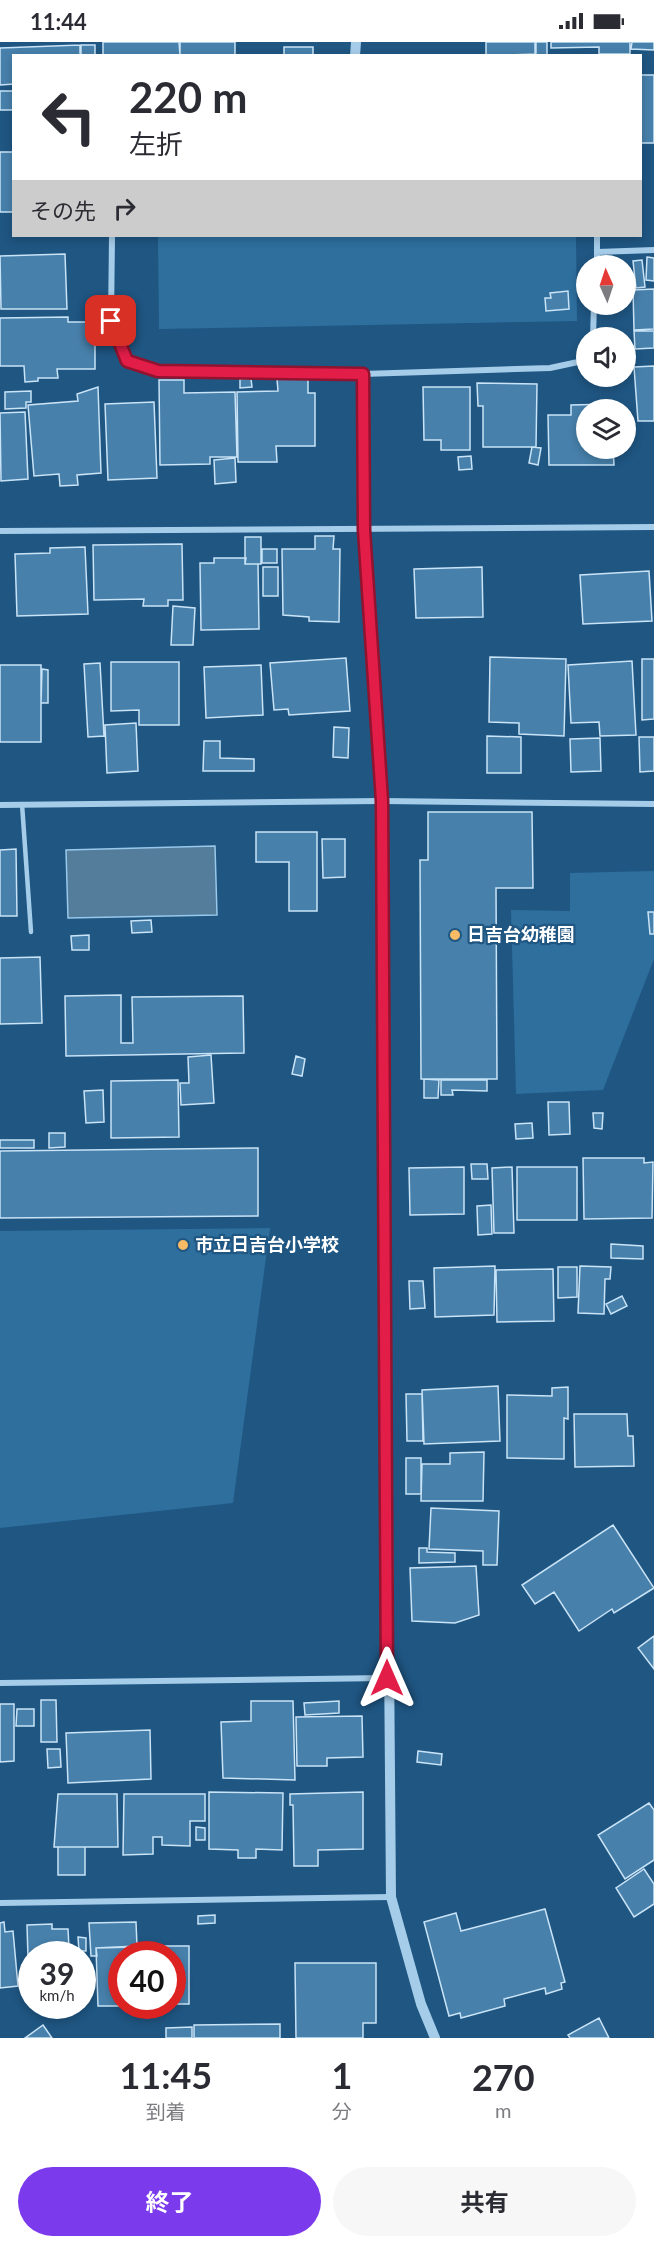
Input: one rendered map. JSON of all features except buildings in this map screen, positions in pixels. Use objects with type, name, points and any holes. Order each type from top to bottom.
[{"type":"street","points":[[112,237],[111,321],[127,361],[158,371],[363,374],[550,368],[576,362]]},
{"type":"street","points":[[597,237],[597,252],[654,250]]},
{"type":"street","points":[[363,374],[364,530],[382,801],[387,1678],[391,1898],[421,2004],[435,2038]]},
{"type":"street","points":[[0,531],[654,527]]},
{"type":"street","points":[[0,805],[382,801],[654,804]]},
{"type":"street","points":[[0,1683],[387,1678]]},
{"type":"street","points":[[0,1904],[391,1898]]},
{"type":"lane","points":[[22,804],[31,932]]},
{"type":"shaded area","points":[[158,237],[576,237],[577,321],[159,329]]},
{"type":"shaded area","points":[[215,846],[217,915],[68,918],[66,850]]},
{"type":"shaded area","points":[[654,871],[654,959],[603,1090],[516,1094],[511,910],[570,911],[570,873]]},
{"type":"shaded area","points":[[270,1228],[233,1503],[0,1528],[0,1231]]},
{"type":"place","name":"日吉台幼稚園","points":[[455,935]]},
{"type":"place","name":"市立日吉台小学校","points":[[183,1245]]},
{"type":"route","points":[[111,321],[127,361],[158,371],[363,374],[364,530],[382,801],[387,1678]]}]
